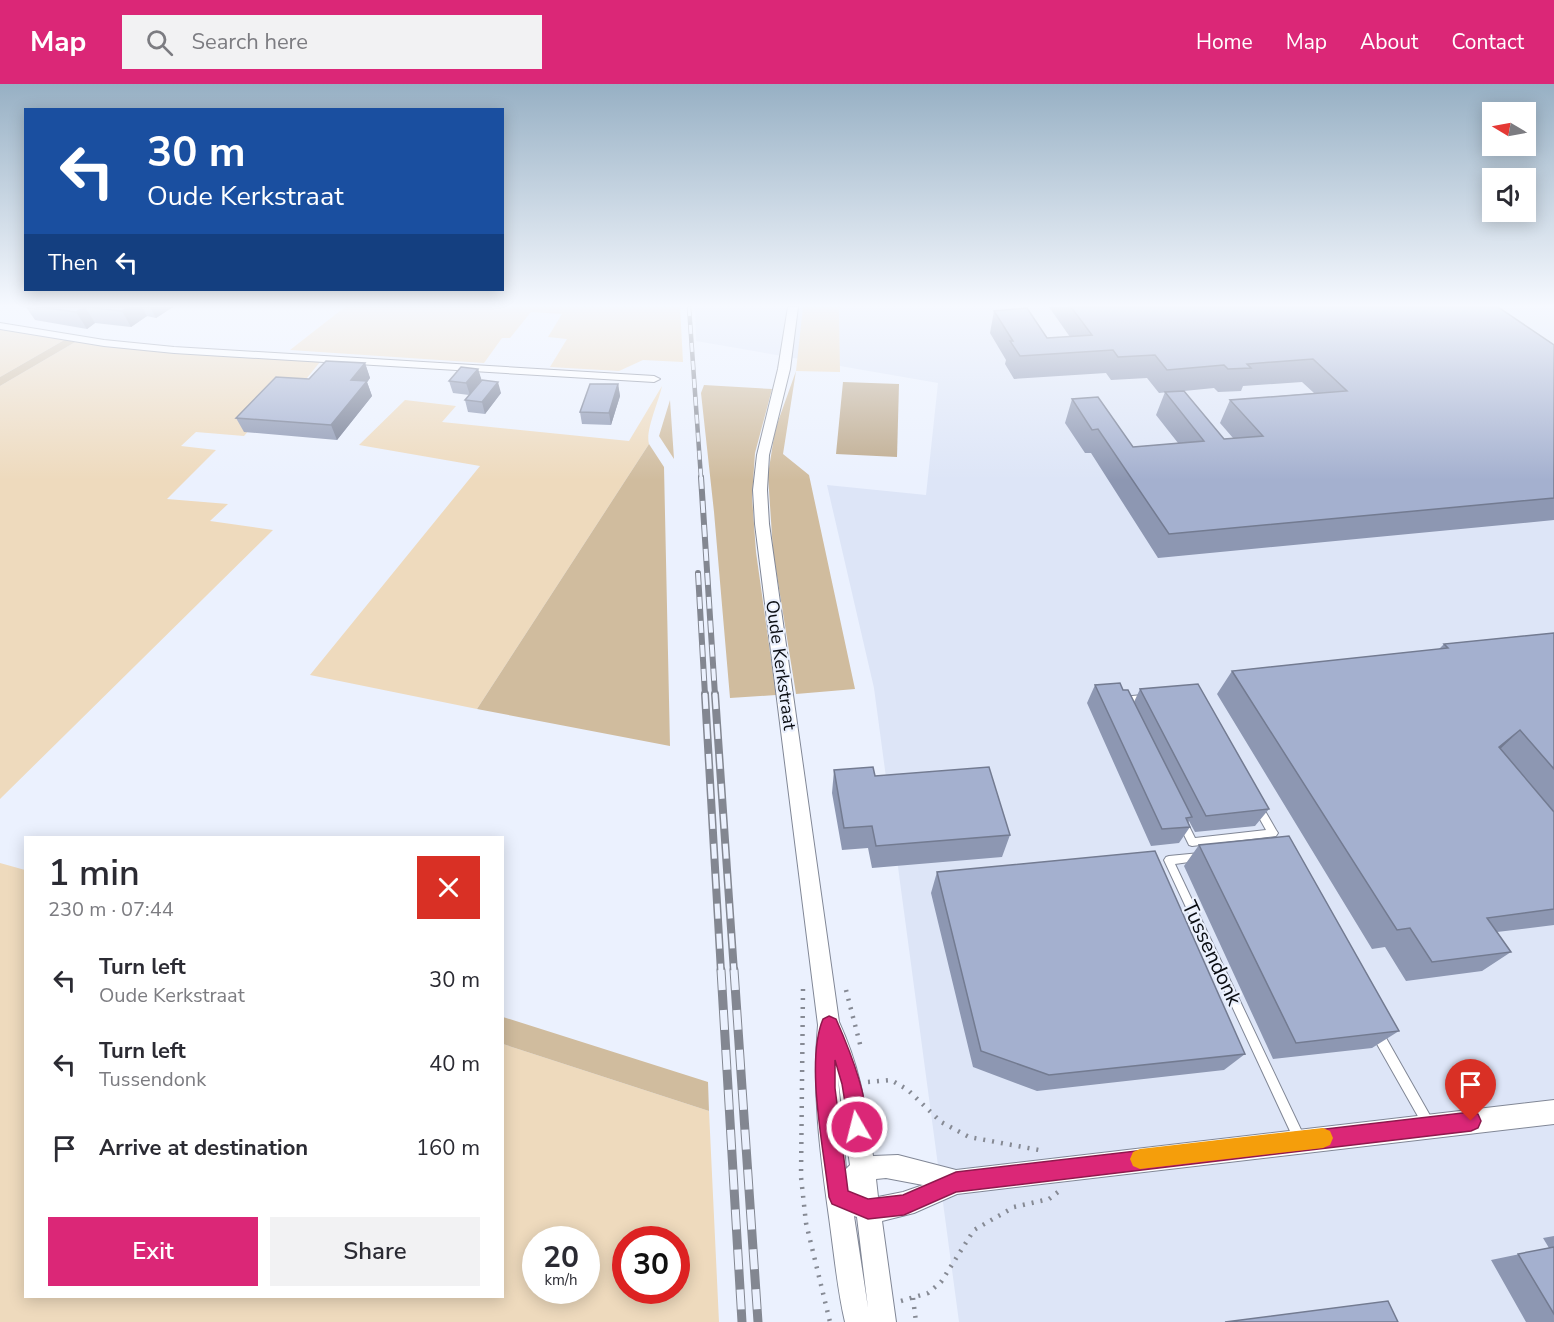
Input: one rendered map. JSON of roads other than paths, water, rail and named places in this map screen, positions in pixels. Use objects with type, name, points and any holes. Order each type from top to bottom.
[{"type":"street","points":[[419,365],[654,379]]},
{"type":"street","name":"Oude Kerkstraat","points":[[785,365],[763,455],[760,502],[829,1025],[825,1055],[826,1088],[839,1197],[857,1316]]},
{"type":"street","name":"Oude Kerkstraat","points":[[829,1025],[841,1051],[851,1084],[883,1313]]},
{"type":"street","points":[[956,1182],[884,1166],[863,1170],[839,1197],[868,1209],[904,1205],[956,1182],[1554,1112]]},
{"type":"lane","points":[[1193,693],[1273,833],[1268,838],[1192,842],[1122,700],[1193,693]]},
{"type":"lane","name":"Tussendonk","points":[[1215,855],[1169,860],[1300,1141]]},
{"type":"lane","points":[[1372,1023],[1429,1126]]},
{"type":"railway","points":[[693,365],[701,478]]},
{"type":"railway","points":[[701,477],[715,695]]},
{"type":"railway","points":[[698,573],[705,695]]},
{"type":"railway","points":[[705,694],[721,972]]},
{"type":"railway","points":[[715,694],[734,972]]},
{"type":"railway","points":[[721,970],[742,1322]]},
{"type":"railway","points":[[734,970],[758,1322]]}]
